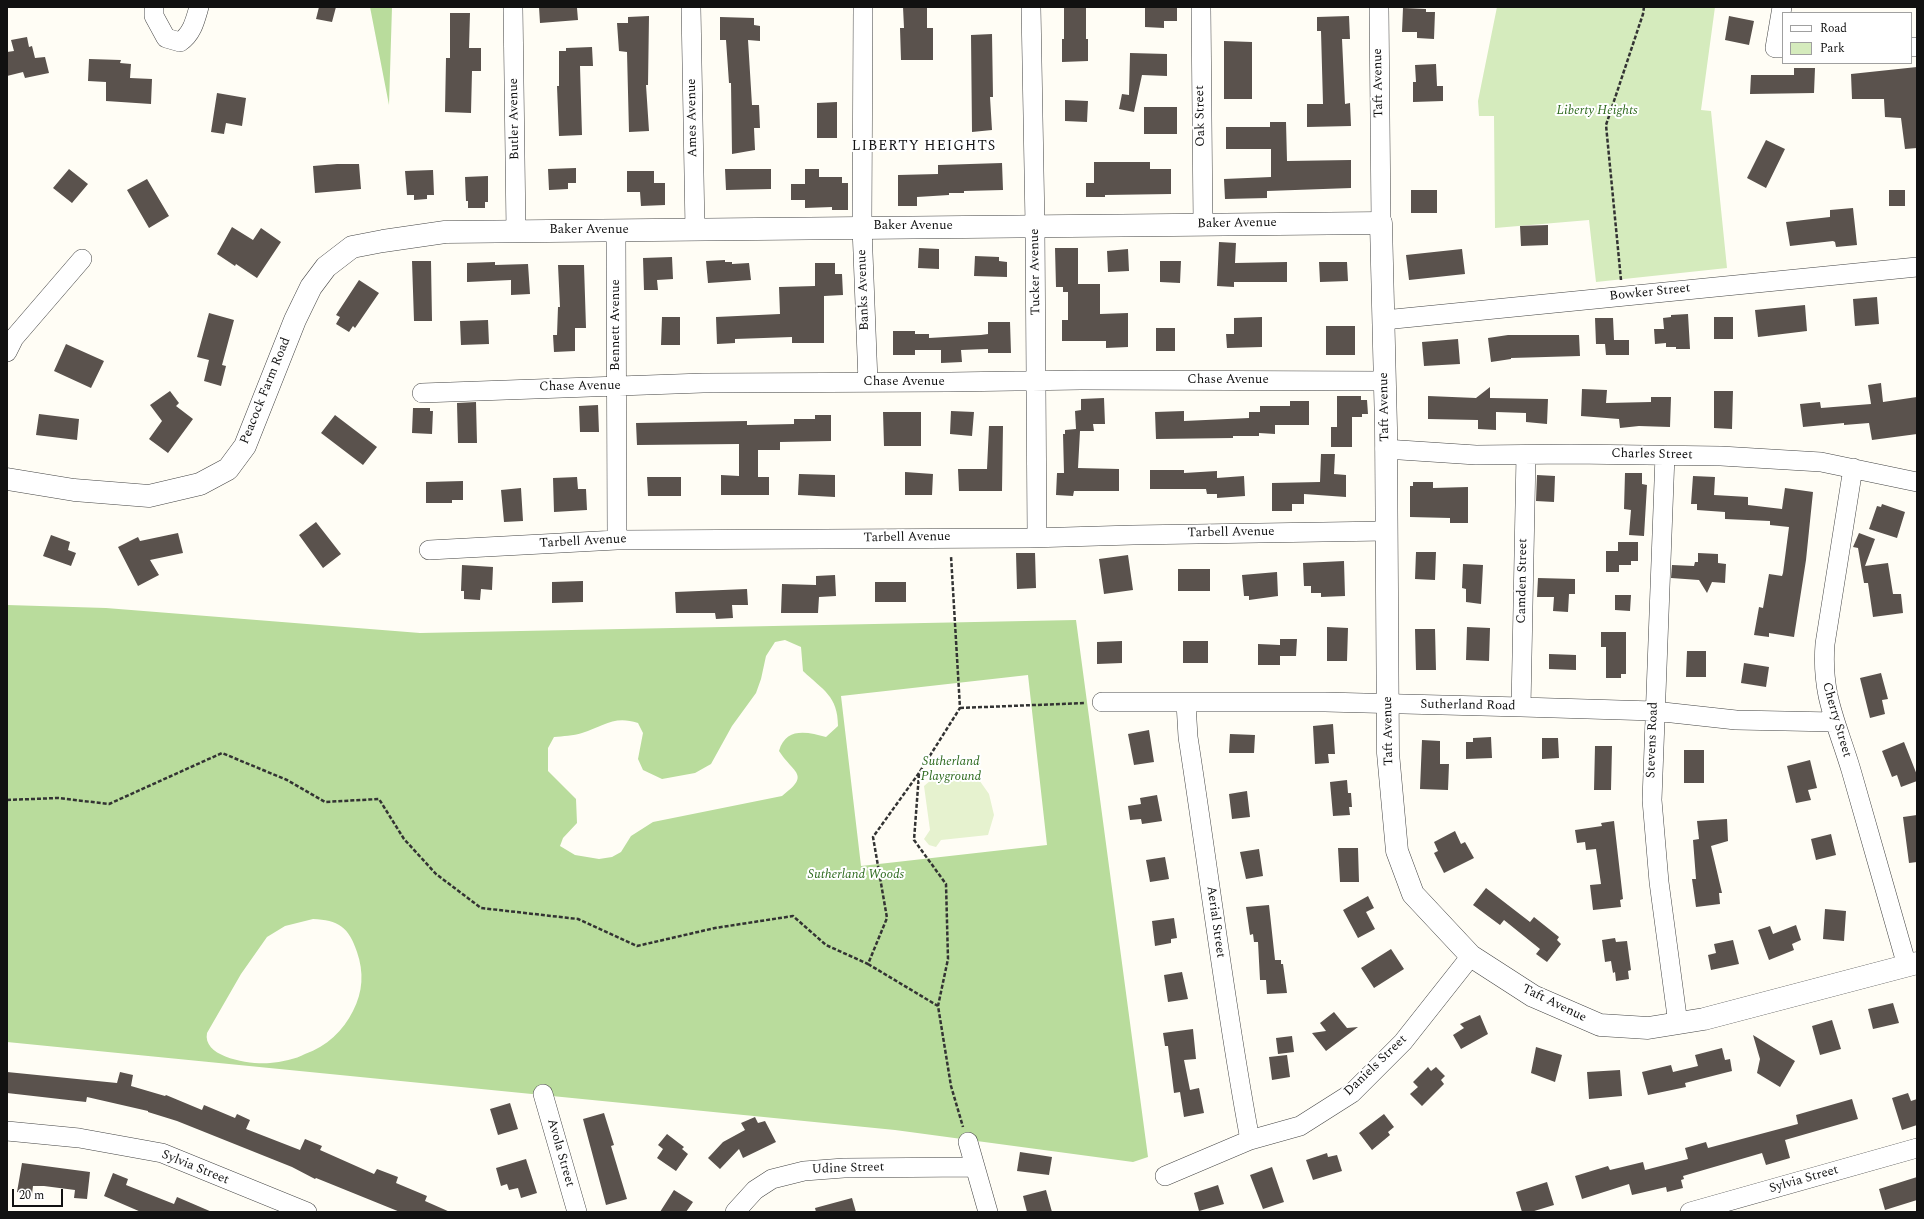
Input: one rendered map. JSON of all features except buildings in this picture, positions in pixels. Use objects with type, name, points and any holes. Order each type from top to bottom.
[{"type":"street","points":[[154,7],[154,16],[166,38],[180,42],[187,38],[194,24],[198,7]]},
{"type":"street","name":"Butler Avenue","points":[[513,7],[516,231]]},
{"type":"street","name":"Ames Avenue","points":[[691,7],[695,230]]},
{"type":"street","name":"Banks Avenue","points":[[862,7],[862,227],[868,382]]},
{"type":"street","name":"Tucker Avenue","points":[[1031,7],[1037,380],[1037,538]]},
{"type":"street","name":"Oak Street","points":[[1201,7],[1203,224]]},
{"type":"street","name":"Taft Avenue","points":[[1379,7],[1389,761],[1396,851],[1413,894],[1471,956],[1533,996],[1600,1025],[1648,1028],[1678,1024],[1711,1017],[1912,964]]},
{"type":"street","points":[[1782,7],[1775,48],[1782,48]]},
{"type":"street","name":"Baker Avenue","points":[[446,232],[1035,225],[1381,223]]},
{"type":"street","name":"Bennett Avenue","points":[[616,230],[617,540]]},
{"type":"street","name":"Peacock Farm Road","points":[[7,479],[74,490],[149,496],[200,484],[228,469],[245,446],[295,320],[312,287],[326,267],[352,247],[382,240],[446,232]]},
{"type":"street","points":[[7,352],[14,338],[82,259]]},
{"type":"street","name":"Bowker Street","points":[[1384,320],[1917,267]]},
{"type":"street","name":"Chase Avenue","points":[[422,393],[703,383],[1037,380],[1385,381]]},
{"type":"street","name":"Charles Street","points":[[1385,449],[1476,455],[1721,456],[1821,462],[1917,482]]},
{"type":"street","name":"Camden Street","points":[[1521,707],[1526,455]]},
{"type":"street","name":"Stevens Road","points":[[1665,455],[1654,711],[1652,800],[1659,882],[1678,1024]]},
{"type":"street","name":"Cherry Street","points":[[1853,468],[1824,651],[1824,682],[1834,722],[1851,769],[1912,964]]},
{"type":"street","name":"Tarbell Avenue","points":[[429,550],[617,540],[1037,538],[1386,531]]},
{"type":"street","name":"Sutherland Road","points":[[1102,702],[1247,702],[1521,707],[1654,711],[1736,720],[1834,722]]},
{"type":"street","name":"Aerial Street","points":[[1186,703],[1188,737],[1218,952],[1250,1140]]},
{"type":"street","name":"Daniels Street","points":[[1165,1176],[1250,1140],[1300,1126],[1352,1093],[1403,1042],[1471,956]]},
{"type":"street","name":"Avola Street","points":[[543,1094],[577,1212]]},
{"type":"street","name":"Sylvia Street","points":[[7,1132],[79,1138],[162,1153],[307,1212]]},
{"type":"street","points":[[968,1142],[988,1212]]},
{"type":"street","name":"Sylvia Street","points":[[1690,1212],[1917,1148]]},
{"type":"street","name":"Udine Street","points":[[735,1212],[755,1190],[772,1179],[804,1171],[844,1168],[975,1167]]},
{"type":"path","points":[[1622,296],[1606,125],[1644,7]]},
{"type":"path","points":[[868,964],[887,918],[873,837],[919,773],[960,708],[951,538]]},
{"type":"path","points":[[960,708],[1102,702]]},
{"type":"path","points":[[7,800],[58,798],[109,804],[222,753],[287,780],[324,802],[379,799],[404,839],[436,874],[481,908],[578,918],[637,946],[715,928],[793,916],[826,945],[868,964],[938,1006]]},
{"type":"path","points":[[919,773],[914,840],[946,884],[948,959],[938,1006],[951,1086],[968,1142]]},
{"type":"green space","points":[[370,7],[392,7],[389,105]]},
{"type":"green space","name":"Liberty Heights","points":[[1497,7],[1715,7],[1701,110],[1711,111],[1727,268],[1596,282],[1589,220],[1495,228],[1494,116],[1479,116],[1478,101]]},
{"type":"green space","name":"Sutherland Woods","points":[[7,605],[106,608],[420,633],[1076,620],[1148,1157],[1133,1162],[895,1130],[7,1042]],"holes":[[[785,640],[801,647],[803,671],[823,689],[832,700],[835,707],[838,726],[826,737],[798,733],[787,738],[782,743],[779,751],[797,774],[798,778],[791,789],[782,796],[653,822],[631,836],[621,852],[612,857],[599,859],[575,855],[560,846],[563,838],[577,823],[576,799],[548,771],[548,748],[554,737],[579,734],[609,722],[622,720],[638,723],[643,733],[638,759],[643,770],[662,779],[695,773],[711,764],[732,726],[756,693],[766,656],[775,642]],[[1028,675],[1047,845],[861,866],[841,696]],[[313,919],[336,923],[346,931],[354,943],[361,967],[361,989],[353,1011],[334,1037],[313,1051],[288,1060],[270,1063],[252,1063],[220,1054],[212,1049],[208,1042],[207,1033],[241,974],[267,937],[285,926]]]},
{"type":"green space","points":[[955,771],[977,777],[989,794],[994,815],[988,835],[941,840],[936,847],[929,845],[924,839],[930,830],[924,786],[937,775]]},
{"type":"district","name":"LIBERTY HEIGHTS","points":[[924,147]]},
{"type":"park label","name":"Sutherland Playground","points":[[951,770]]}]
